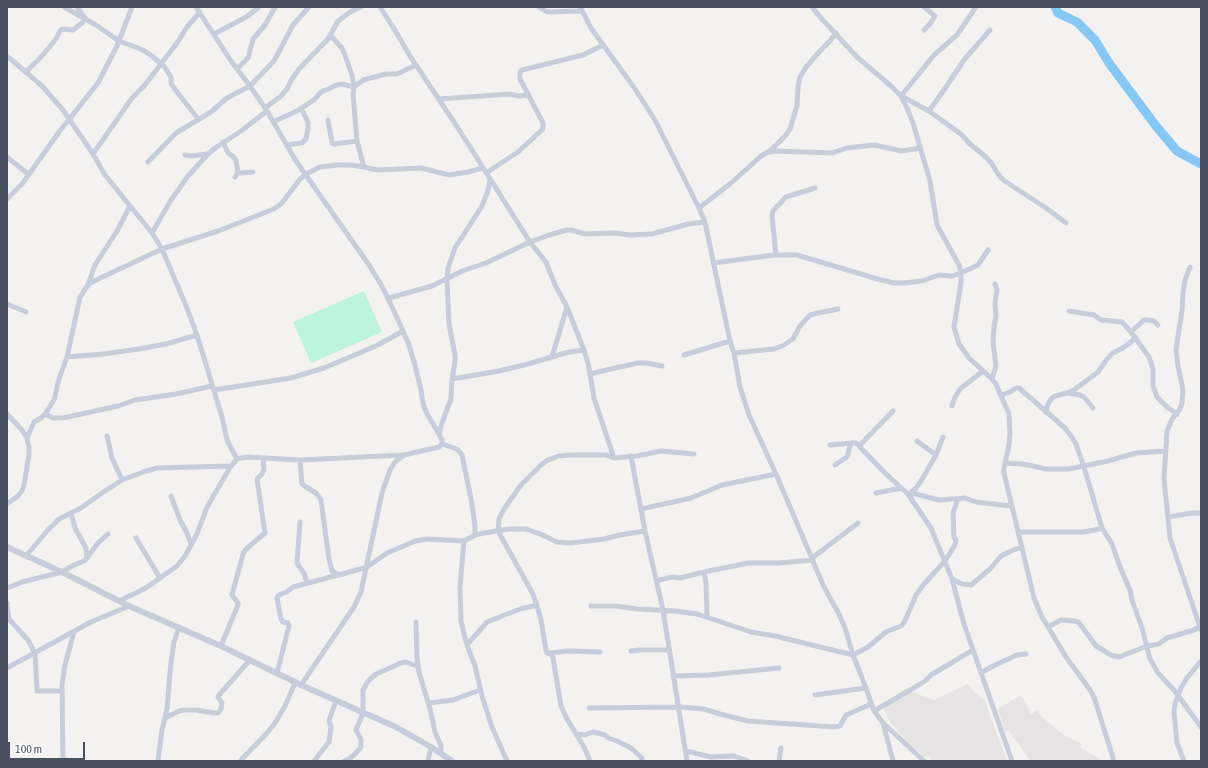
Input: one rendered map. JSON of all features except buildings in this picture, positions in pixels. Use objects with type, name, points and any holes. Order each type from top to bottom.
[{"type":"street","points":[[64,7],[85,18],[119,41],[148,53],[161,63],[170,77],[171,84],[198,119]]},
{"type":"street","points":[[77,7],[85,18]]},
{"type":"street","points":[[7,200],[22,184],[59,132],[98,83],[106,70],[109,60],[119,41],[132,7]]},
{"type":"street","points":[[214,34],[248,16],[259,7]]},
{"type":"street","points":[[236,69],[248,58],[253,39],[265,25],[275,7]]},
{"type":"street","points":[[152,233],[170,200],[188,176],[208,154],[223,142],[241,131],[281,96],[299,69],[330,35],[334,25],[342,17],[361,7]]},
{"type":"street","points":[[380,7],[530,242],[546,262],[567,307],[584,350],[594,398],[614,458]]},
{"type":"street","points":[[539,7],[547,12],[581,9],[591,28],[635,89],[655,120],[705,222],[744,401],[824,586],[845,628],[853,655],[874,710],[883,723],[924,761]]},
{"type":"street","points":[[812,7],[857,57],[901,96],[929,111],[962,135],[992,164],[1004,180],[1066,223]]},
{"type":"street","points":[[924,7],[935,16],[924,30]]},
{"type":"street","points":[[901,96],[934,55],[957,35],[976,7]]},
{"type":"street","points":[[148,162],[176,133],[211,112],[227,98],[250,86],[274,61],[293,26],[306,8]]},
{"type":"street","points":[[93,154],[132,98],[144,86],[177,43],[198,9],[236,69],[266,109],[286,145],[369,265],[389,298],[415,365],[423,404],[430,421],[442,440],[442,444]]},
{"type":"street","points":[[26,72],[56,39],[60,31],[73,30],[79,26],[85,18]]},
{"type":"street","points":[[929,111],[964,60],[990,30]]},
{"type":"street","points":[[699,208],[730,184],[785,136],[790,129],[797,106],[800,77],[806,67],[836,33]]},
{"type":"street","points":[[330,35],[342,48],[352,75],[357,141],[364,167]]},
{"type":"street","points":[[486,173],[518,152],[543,128],[543,123],[520,79],[520,72],[522,70],[583,55],[603,45]]},
{"type":"street","points":[[7,56],[42,86],[70,119],[105,175],[152,233],[162,249],[197,335],[222,417],[227,440],[237,459]]},
{"type":"street","points":[[273,122],[314,100],[321,92],[337,85],[354,86],[363,80],[386,74],[397,74],[416,65]]},
{"type":"street","points":[[439,99],[504,94],[529,96]]},
{"type":"street","points":[[901,96],[913,123],[930,181],[937,225],[961,273],[961,282],[955,317],[955,332],[958,344],[975,364],[996,384],[1007,408],[1010,424],[1009,445],[1004,473],[1034,598],[1040,613],[1066,657],[1094,697],[1114,761]]},
{"type":"street","points":[[286,145],[302,143],[307,136],[308,122],[301,108]]},
{"type":"street","points":[[328,120],[332,143],[357,141]]},
{"type":"street","points":[[223,142],[228,153],[236,160],[238,172],[235,177]]},
{"type":"street","points":[[768,152],[832,153],[848,148],[874,145],[902,151],[920,148]]},
{"type":"street","points":[[185,155],[190,156],[208,154]]},
{"type":"street","points":[[7,157],[28,174]]},
{"type":"street","points":[[88,285],[162,249],[218,231],[274,208],[282,203],[300,179],[306,174],[320,167],[351,165],[377,170],[421,168],[449,175],[483,168]]},
{"type":"street","points":[[238,172],[253,172]]},
{"type":"street","points":[[439,434],[450,403],[455,355],[450,331],[447,280],[448,268],[455,248],[482,206],[488,191],[490,180]]},
{"type":"street","points":[[776,255],[772,216],[773,211],[786,196],[815,188]]},
{"type":"street","points":[[27,438],[34,422],[45,414],[54,400],[59,379],[67,357],[80,297],[88,285],[95,265],[117,231],[130,206]]},
{"type":"street","points":[[389,298],[432,286],[447,280],[462,271],[486,263],[530,242],[567,230],[585,234],[652,234],[688,224],[705,222]]},
{"type":"street","points":[[713,262],[787,254],[803,256],[894,283],[922,281],[938,275],[952,276],[961,273],[978,265],[988,250]]},
{"type":"street","points":[[1048,627],[1061,620],[1078,622],[1096,646],[1115,657],[1119,657],[1147,646],[1159,644],[1167,638],[1200,628],[1170,538],[1164,479],[1166,437],[1172,419],[1177,414],[1182,403],[1183,395],[1176,349],[1185,280],[1190,267]]},
{"type":"street","points":[[992,379],[996,366],[993,342],[997,290],[995,284]]},
{"type":"street","points":[[7,304],[26,312]]},
{"type":"street","points":[[552,357],[567,307]]},
{"type":"street","points":[[734,353],[774,349],[782,346],[793,339],[800,326],[810,315],[838,309]]},
{"type":"street","points":[[1069,311],[1094,315],[1101,320],[1122,322],[1136,338],[1152,363],[1154,386],[1157,397],[1168,408],[1177,414]]},
{"type":"street","points":[[1131,332],[1144,320],[1154,321],[1158,325]]},
{"type":"street","points":[[45,414],[53,418],[63,418],[118,406],[135,400],[291,378],[324,368],[378,345],[403,331]]},
{"type":"street","points":[[67,357],[103,354],[166,344],[197,335]]},
{"type":"street","points":[[1046,412],[1048,404],[1055,396],[1074,390],[1098,372],[1113,353],[1123,348],[1136,338]]},
{"type":"street","points":[[684,355],[730,341]]},
{"type":"street","points":[[452,379],[499,371],[569,352],[584,350]]},
{"type":"street","points":[[590,374],[638,363],[662,366]]},
{"type":"street","points":[[952,406],[960,389],[983,371]]},
{"type":"street","points":[[1001,395],[1019,388],[1068,432],[1076,444],[1102,528],[1112,544],[1130,590],[1150,659],[1158,673],[1168,682],[1201,727]]},
{"type":"street","points":[[1067,393],[1084,397],[1093,408]]},
{"type":"street","points":[[860,446],[892,411]]},
{"type":"street","points":[[7,414],[22,430],[27,438],[30,456],[24,485],[18,496],[7,504]]},
{"type":"street","points":[[107,436],[112,458],[122,480]]},
{"type":"street","points":[[908,494],[916,488],[921,481],[936,455],[944,437]]},
{"type":"street","points":[[917,441],[936,455]]},
{"type":"street","points":[[835,465],[847,457],[851,443]]},
{"type":"street","points":[[830,445],[856,443],[860,446],[886,474],[908,494],[931,528],[952,579],[964,624],[980,673],[1012,761]]},
{"type":"street","points":[[119,601],[146,588],[177,566],[197,534],[207,507],[231,466],[237,459],[247,457],[300,460],[404,455],[439,447],[442,444]]},
{"type":"street","points":[[442,444],[457,449],[462,456],[472,504],[475,535]]},
{"type":"street","points":[[590,761],[562,706],[553,658],[544,646],[541,620],[536,605],[526,582],[498,531],[498,524],[504,509],[521,485],[541,465],[548,460],[559,456],[606,454],[614,458],[637,456],[661,451],[694,454]]},
{"type":"street","points":[[1005,463],[1023,464],[1055,470],[1069,469],[1084,467],[1136,453],[1165,451]]},
{"type":"street","points":[[240,761],[275,723],[298,684],[358,599],[367,567],[382,493],[390,470],[395,462],[404,455]]},
{"type":"street","points":[[631,456],[645,531],[663,610],[687,761]]},
{"type":"street","points":[[221,646],[238,605],[232,594],[243,554],[245,550],[265,533],[257,479],[264,470],[263,458]]},
{"type":"street","points":[[300,460],[302,484],[306,488],[316,493],[321,500],[329,559],[332,571],[339,575]]},
{"type":"street","points":[[26,556],[59,519],[71,513],[122,480],[157,468],[231,466]]},
{"type":"street","points":[[641,509],[691,498],[722,485],[776,474]]},
{"type":"street","points":[[876,494],[902,488]]},
{"type":"street","points":[[908,494],[916,494],[939,500],[964,498],[976,502],[1011,506]]},
{"type":"street","points":[[172,496],[180,520],[191,544]]},
{"type":"street","points":[[590,606],[615,606],[675,611],[707,617],[751,632],[853,655],[868,647],[886,632],[902,625],[908,616],[916,595],[945,561],[956,542],[954,537],[952,513],[958,499]]},
{"type":"street","points":[[71,513],[75,528],[86,548],[87,558]]},
{"type":"street","points":[[1168,517],[1201,513]]},
{"type":"street","points":[[300,522],[297,562],[304,573],[306,583]]},
{"type":"street","points":[[656,581],[672,577],[680,578],[748,563],[779,563],[812,559],[858,523]]},
{"type":"street","points":[[1018,532],[1086,532],[1102,528]]},
{"type":"street","points":[[276,673],[289,626],[281,619],[277,598],[279,594],[287,592],[293,586],[367,567],[388,554],[421,539],[464,541],[475,535],[498,531],[526,529],[557,542],[571,543],[604,539],[645,531]]},
{"type":"street","points":[[7,588],[22,582],[62,572],[84,561],[98,543],[108,534]]},
{"type":"street","points":[[136,538],[160,578]]},
{"type":"street","points":[[464,541],[460,587],[461,621],[492,727],[507,761]]},
{"type":"street","points":[[7,547],[62,572],[129,606],[221,646],[298,684],[396,727],[452,761]]},
{"type":"street","points":[[952,579],[967,585],[971,585],[990,569],[1001,556],[1022,547]]},
{"type":"street","points":[[704,572],[706,583],[707,617]]},
{"type":"street","points":[[7,603],[9,619],[28,640],[35,653],[36,689],[38,691],[62,691]]},
{"type":"street","points":[[467,645],[487,622],[520,609],[536,605]]},
{"type":"street","points":[[7,668],[91,622],[129,606]]},
{"type":"street","points":[[416,622],[418,666],[435,732],[441,746],[441,753]]},
{"type":"street","points":[[158,761],[161,734],[168,699],[174,642],[179,628]]},
{"type":"street","points":[[63,761],[62,691],[65,665],[74,632]]},
{"type":"street","points":[[631,651],[669,650]]},
{"type":"street","points":[[874,710],[917,686],[931,675],[973,650]]},
{"type":"street","points":[[548,653],[569,651],[600,652]]},
{"type":"street","points":[[980,673],[1017,655],[1026,654]]},
{"type":"street","points":[[165,718],[184,710],[218,713],[221,709],[222,703],[218,697],[219,694],[250,660]]},
{"type":"street","points":[[1184,761],[1177,743],[1174,712],[1178,696],[1187,678],[1201,661]]},
{"type":"street","points":[[344,761],[349,759],[361,747],[361,739],[356,730],[364,713],[363,690],[368,681],[402,662],[418,666]]},
{"type":"street","points":[[673,676],[779,668]]},
{"type":"street","points":[[815,695],[866,688]]},
{"type":"street","points":[[428,703],[453,700],[480,690]]},
{"type":"street","points":[[314,761],[329,742],[331,727],[329,720],[336,701]]},
{"type":"street","points":[[589,708],[679,707],[704,709],[748,721],[834,727],[840,726],[846,715],[871,703]]},
{"type":"street","points":[[883,723],[893,761]]},
{"type":"street","points":[[577,734],[585,735],[593,732],[604,735],[631,748],[642,758],[642,761]]},
{"type":"street","points":[[428,761],[431,747]]},
{"type":"street","points":[[778,761],[781,748]]},
{"type":"street","points":[[686,751],[711,757],[734,756],[748,761]]},
{"type":"shaded area","points":[[968,684],[973,691],[984,699],[1007,761],[931,761],[931,758],[928,756],[925,757],[907,742],[890,722],[883,707],[912,692],[934,700]]},
{"type":"shaded area","points":[[1021,695],[1031,714],[1038,710],[1040,715],[1062,734],[1082,744],[1080,747],[1103,761],[1031,761],[1008,730],[1005,732],[998,709]]},
{"type":"green space","points":[[364,291],[382,332],[311,363],[293,322]]},
{"type":"waterway","points":[[1055,7],[1058,13],[1077,22],[1095,40],[1109,63],[1156,126],[1177,151],[1201,164]]}]
